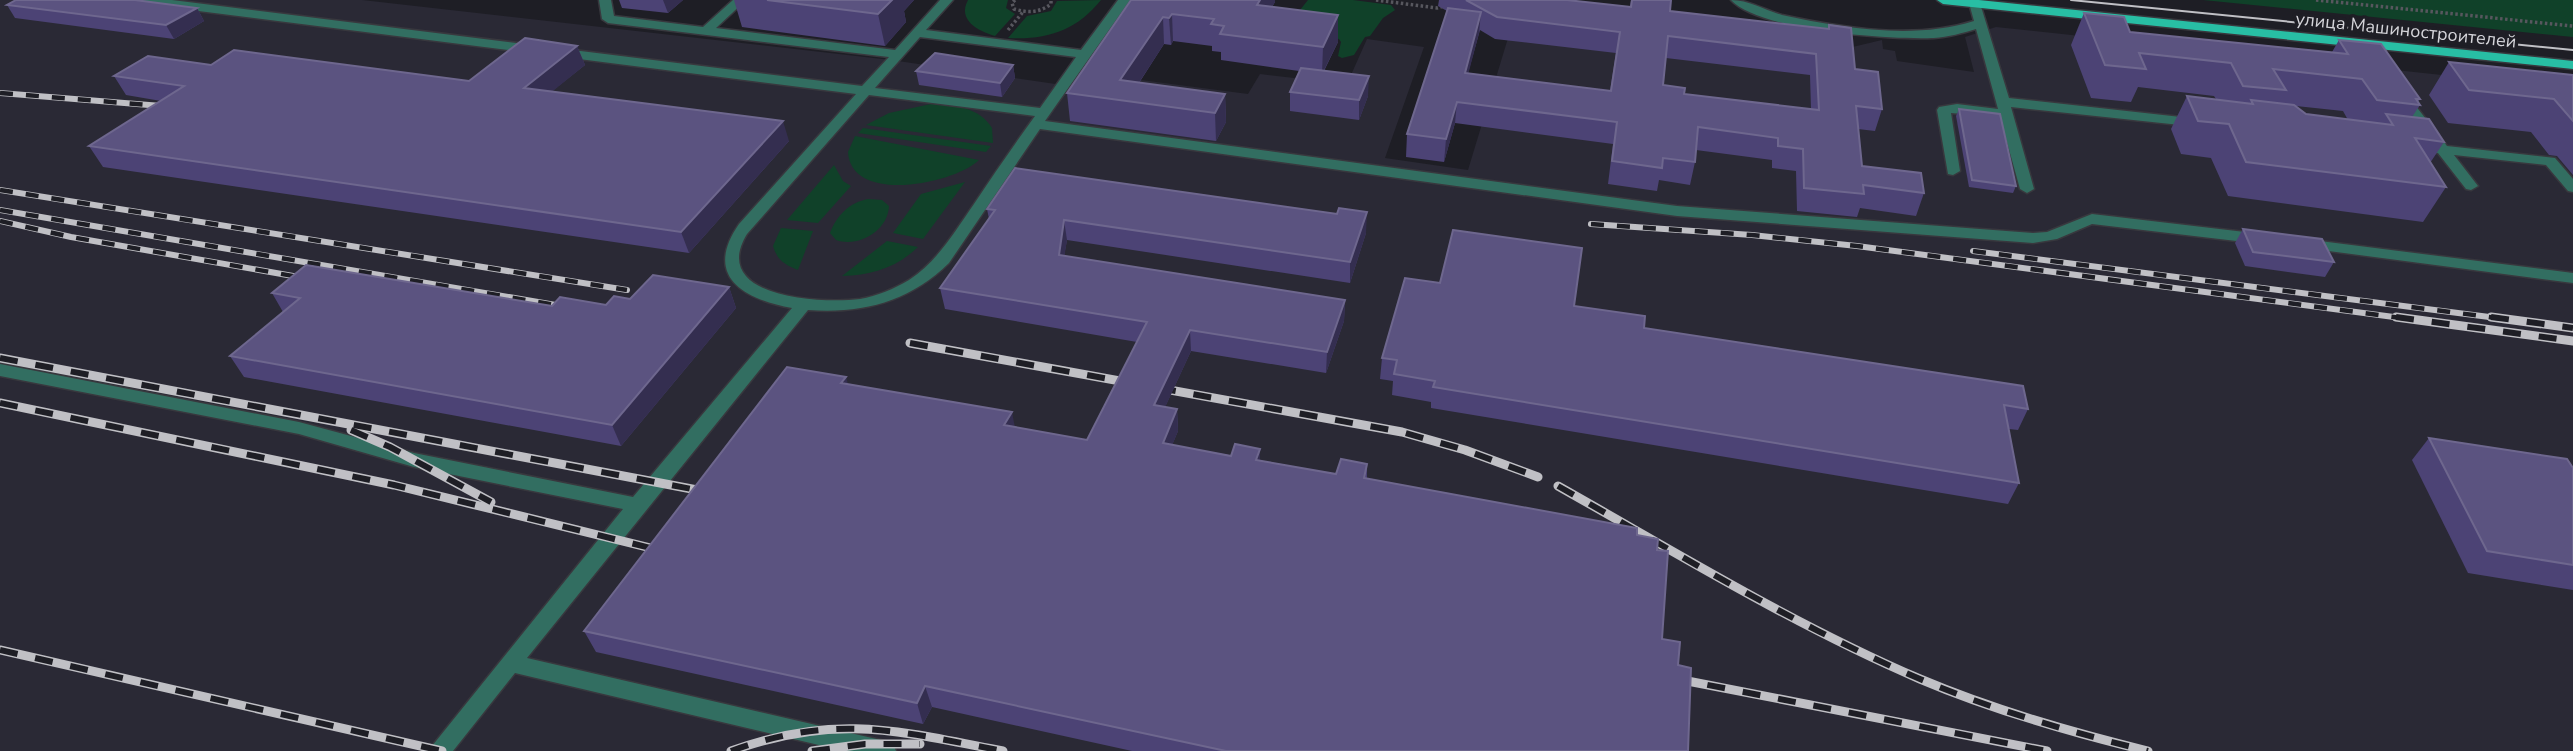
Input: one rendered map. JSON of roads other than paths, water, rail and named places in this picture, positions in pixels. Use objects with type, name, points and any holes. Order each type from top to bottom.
[{"type":"main road","name":"улица Машиностроителей","points":[[1943,0],[2573,65]]},
{"type":"street","points":[[143,0],[866,89],[1040,118],[1616,204],[1739,218],[2033,238],[2062,233],[2077,222],[2092,219],[2113,220],[2573,278]]},
{"type":"street","points":[[605,0],[608,19],[897,54]]},
{"type":"street","points":[[706,31],[740,0]]},
{"type":"street","points":[[947,0],[744,227],[734,244],[731,256],[734,270],[744,283],[758,292],[804,304],[860,304],[892,295],[919,282],[943,260],[1124,0]]},
{"type":"street","points":[[1737,0],[1748,9],[1771,17],[1888,32],[1937,34],[1981,23]]},
{"type":"street","points":[[1976,3],[2027,189]]},
{"type":"street","points":[[917,33],[1084,54]]},
{"type":"street","points":[[2364,43],[2379,64]]},
{"type":"street","points":[[2410,107],[2471,186]]},
{"type":"street","points":[[1953,171],[1944,110],[2006,108],[2212,124]]},
{"type":"street","points":[[2402,145],[2550,161],[2573,188]]},
{"type":"street","points":[[439,751],[637,505],[804,304]]},
{"type":"street","points":[[0,370],[299,428],[414,460],[637,505]]},
{"type":"street","points":[[510,663],[885,751]]},
{"type":"tram line","points":[[2071,0],[2573,50]]},
{"type":"railway","points":[[0,93],[174,107]]},
{"type":"railway","points":[[0,190],[627,290]]},
{"type":"railway","points":[[0,210],[573,308]]},
{"type":"railway","points":[[0,221],[71,237],[310,279]]},
{"type":"railway","points":[[1591,224],[1752,235],[1857,246],[2409,319]]},
{"type":"railway","points":[[1973,251],[2505,319]]},
{"type":"railway","points":[[2396,317],[2573,341]]},
{"type":"railway","points":[[2491,317],[2573,328]]},
{"type":"railway","points":[[910,343],[1402,432],[1465,450],[1538,477]]},
{"type":"railway","points":[[0,358],[713,493]]},
{"type":"railway","points":[[0,403],[394,485],[667,552]]},
{"type":"railway","points":[[351,430],[390,447],[491,502]]},
{"type":"railway","points":[[1558,486],[1781,612],[1873,658],[1975,701],[2032,720],[2148,751]]},
{"type":"railway","points":[[0,650],[442,751]]},
{"type":"railway","points":[[1672,678],[2047,751]]},
{"type":"railway","points":[[731,751],[769,739],[836,729],[898,732],[1003,751]]},
{"type":"railway","points":[[812,751],[865,744],[920,744]]}]
